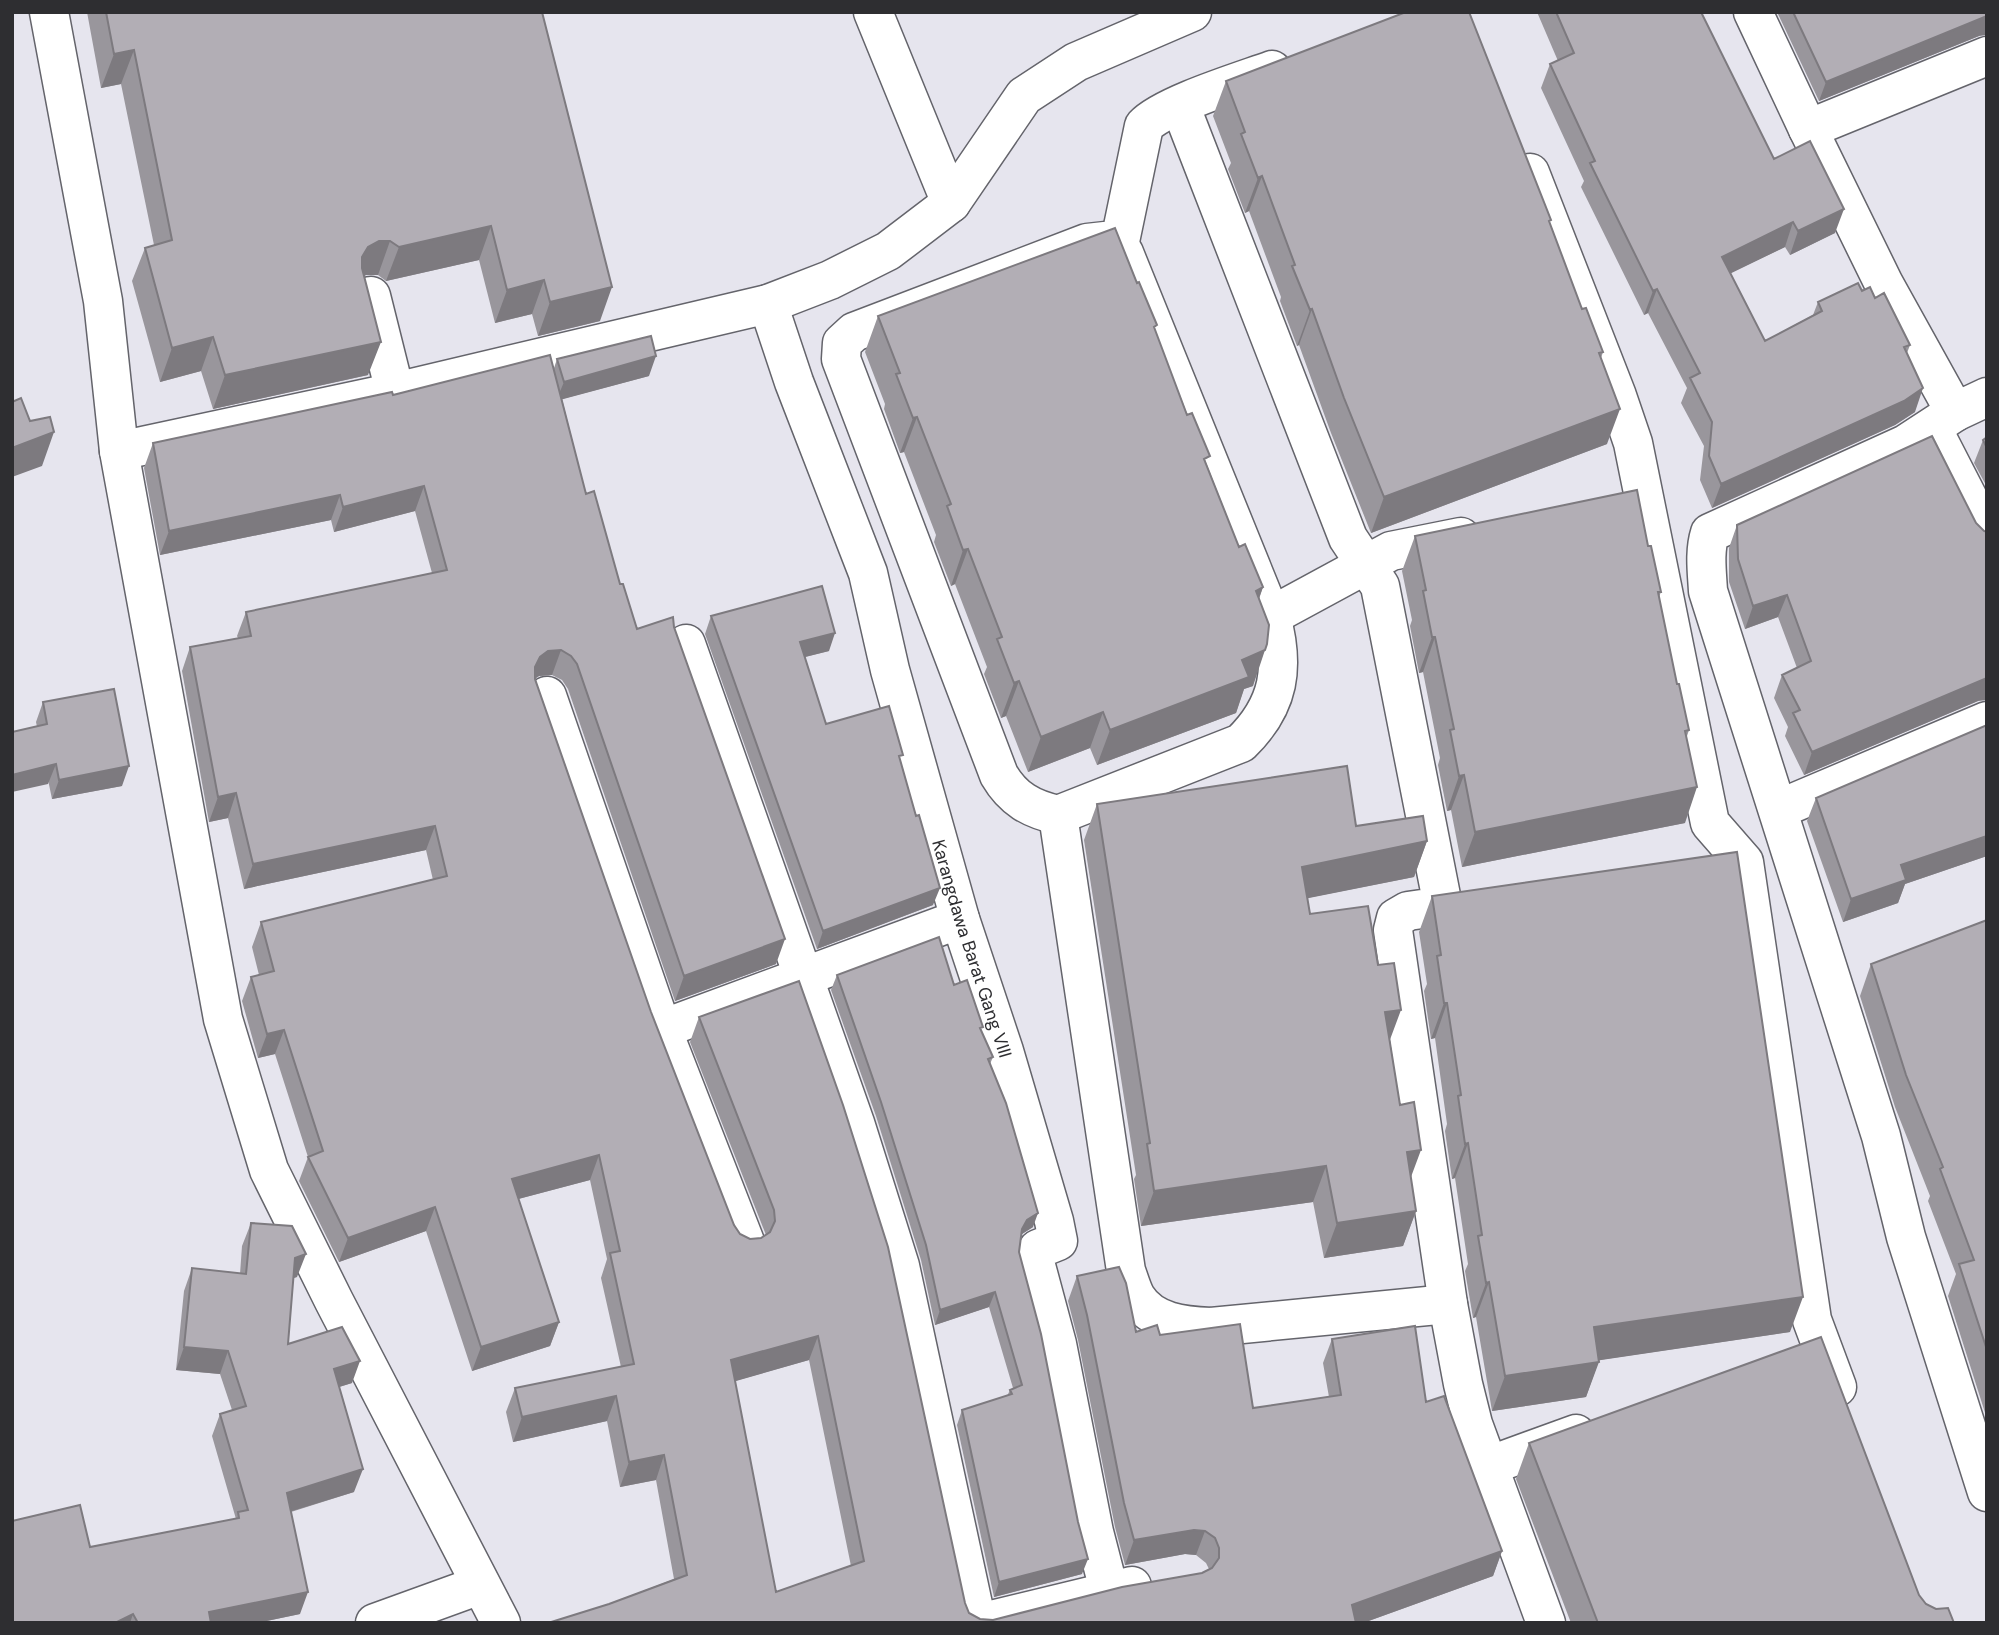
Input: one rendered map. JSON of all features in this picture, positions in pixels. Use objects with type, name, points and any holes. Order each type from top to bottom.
[{"type":"street","points":[[49,12],[103,301],[119,450],[223,1019],[270,1170],[501,1623]]},
{"type":"street","points":[[873,12],[951,203]]},
{"type":"street","points":[[119,450],[395,392],[768,304],[830,280],[888,251],[951,203],[1024,96],[1076,61],[1192,12]]},
{"type":"street","points":[[1753,12],[1884,284],[1958,412],[1987,535]]},
{"type":"street","points":[[1119,246],[1144,126],[1151,118],[1309,56]]},
{"type":"street","points":[[1808,129],[1987,56]]},
{"type":"street","points":[[1180,105],[1348,538],[1380,586],[1443,906]]},
{"type":"street","points":[[1518,142],[1633,443],[1630,502],[1710,823],[1744,862],[1812,1320],[1850,1420]]},
{"type":"street","points":[[1105,241],[1119,246],[1271,616],[1278,640],[1279,666],[1271,699],[1259,725],[1241,743],[1058,815],[1038,811],[1022,802],[1008,789],[999,775],[841,359],[842,343],[854,332],[1087,243],[1105,241]]},
{"type":"street","points":[[371,296],[395,392]]},
{"type":"street","name":"Karangdawa Barat Gang VIII","points":[[768,304],[794,382],[868,573],[890,670],[960,919],[1004,1051],[1058,1240],[1038,1249],[1035,1262],[1057,1344],[1094,1532],[1109,1590]]},
{"type":"street","points":[[1958,412],[1906,444],[1710,533],[1706,545],[1707,591],[1779,809],[1881,1136],[1906,1237],[1987,1492]]},
{"type":"street","points":[[1271,616],[1391,551],[1497,529]]},
{"type":"street","points":[[686,645],[855,1124],[900,1266],[978,1623],[1109,1590],[1162,1580]]},
{"type":"street","points":[[547,696],[662,1029],[745,1242]]},
{"type":"street","points":[[1779,809],[1987,721]]},
{"type":"street","points":[[1058,815],[1126,1271],[1137,1299],[1155,1316],[1180,1326],[1211,1327],[1448,1304]]},
{"type":"street","points":[[1703,868],[1744,862]]},
{"type":"street","points":[[1484,900],[1408,911],[1396,918],[1393,930],[1448,1304],[1463,1384],[1473,1424],[1546,1623]]},
{"type":"street","points":[[662,1029],[960,919]]},
{"type":"street","points":[[1783,1358],[1821,1344]]},
{"type":"street","points":[[1488,1466],[1603,1424]]},
{"type":"street","points":[[375,1623],[480,1586]]},
{"type":"building","points":[[106,12],[542,12],[612,287],[550,302],[544,280],[507,290],[491,226],[399,247],[390,241],[379,241],[368,247],[362,257],[362,268],[381,342],[225,375],[213,337],[172,348],[145,248],[172,240],[134,50],[114,54]]},
{"type":"building","points":[[1406,12],[1469,12],[1551,220],[1549,221],[1582,309],[1586,308],[1603,352],[1599,353],[1620,409],[1384,497],[1312,309],[1310,310],[1292,266],[1295,265],[1262,176],[1258,178],[1241,134],[1245,132],[1226,81]]},
{"type":"building","points":[[1556,12],[1701,12],[1774,159],[1810,141],[1844,209],[1798,231],[1793,222],[1722,257],[1765,341],[1822,311],[1818,302],[1858,283],[1862,291],[1870,287],[1875,298],[1884,293],[1910,345],[1904,347],[1923,388],[1904,401],[1721,484],[1709,456],[1712,422],[1690,378],[1700,373],[1657,289],[1653,291],[1590,163],[1595,161],[1550,64],[1574,53]]},
{"type":"building","points":[[1793,12],[1987,12],[1987,16],[1826,82]]},
{"type":"building","points":[[1115,228],[1157,325],[1154,327],[1187,415],[1192,413],[1210,456],[1204,459],[1239,547],[1245,544],[1263,587],[1256,591],[1269,625],[1267,644],[1265,650],[1242,660],[1249,677],[1110,730],[1103,712],[1041,737],[1019,681],[1014,683],[997,639],[1002,637],[968,549],[963,550],[947,506],[951,504],[917,417],[913,418],[896,374],[900,373],[878,316]]},
{"type":"building","points":[[651,336],[656,356],[564,382],[557,359]]},
{"type":"building","points":[[550,355],[586,494],[594,491],[620,584],[623,584],[637,629],[673,617],[674,627],[785,939],[684,976],[577,664],[561,650],[548,651],[540,657],[535,667],[535,679],[651,1012],[734,1225],[740,1234],[750,1239],[761,1238],[770,1232],[775,1221],[774,1210],[699,1017],[799,981],[843,1105],[888,1247],[969,1613],[980,1619],[993,1620],[1122,1587],[1202,1573],[1212,1568],[1219,1558],[1215,1538],[1205,1531],[1194,1530],[1134,1540],[1077,1276],[1119,1267],[1126,1283],[1136,1332],[1157,1325],[1160,1335],[1240,1324],[1253,1408],[1341,1395],[1332,1339],[1415,1326],[1426,1402],[1444,1396],[1502,1551],[1352,1605],[1356,1623],[548,1623],[687,1575],[664,1455],[629,1462],[616,1396],[522,1417],[515,1388],[634,1364],[610,1253],[620,1251],[599,1155],[512,1179],[559,1322],[481,1347],[435,1207],[348,1238],[308,1157],[323,1151],[284,1030],[267,1034],[251,977],[274,971],[261,922],[447,876],[435,826],[253,864],[236,793],[218,797],[190,647],[251,636],[246,612],[447,570],[424,486],[343,507],[340,495],[169,531],[153,443],[392,392],[393,395]],"holes":[[[818,1336],[864,1561],[776,1592],[731,1360]]]},
{"type":"building","points":[[21,398],[30,421],[50,417],[54,432],[12,448],[12,402]]},
{"type":"building","points":[[1932,436],[1976,523],[1987,532],[1987,678],[1812,752],[1793,713],[1800,710],[1782,675],[1811,661],[1787,595],[1753,606],[1738,559],[1737,525]]},
{"type":"building","points":[[1637,490],[1689,730],[1685,731],[1697,787],[1475,832],[1464,775],[1459,776],[1450,730],[1454,729],[1435,637],[1432,637],[1415,536]]},
{"type":"building","points":[[822,586],[835,633],[800,642],[826,724],[889,706],[903,755],[899,756],[940,888],[823,931],[711,616]]},
{"type":"building","points":[[114,689],[129,766],[59,780],[56,764],[12,775],[12,732],[47,724],[43,702]]},
{"type":"building","points":[[1987,725],[1987,836],[1901,865],[1906,880],[1851,899],[1816,798]]},
{"type":"building","points":[[1347,766],[1356,826],[1423,816],[1427,841],[1302,867],[1310,914],[1368,906],[1378,965],[1394,963],[1401,1010],[1385,1012],[1400,1105],[1414,1102],[1421,1150],[1407,1152],[1416,1211],[1337,1223],[1326,1166],[1154,1191],[1147,1144],[1150,1143],[1097,804]]},
{"type":"building","points":[[1737,852],[1803,1297],[1594,1327],[1599,1362],[1505,1376],[1478,1236],[1482,1235],[1468,1143],[1465,1144],[1458,1096],[1461,1095],[1447,1003],[1444,1003],[1437,956],[1441,955],[1432,896]]},
{"type":"building","points":[[1987,920],[1987,1350],[1959,1264],[1974,1260],[1940,1169],[1943,1167],[1906,1075],[1871,964]]},
{"type":"building","points":[[939,937],[954,985],[967,980],[983,1027],[980,1028],[993,1057],[988,1059],[1006,1103],[1038,1213],[1027,1220],[1022,1229],[1019,1252],[1041,1334],[1078,1522],[1088,1559],[999,1582],[962,1410],[1012,1394],[1010,1390],[1022,1385],[995,1292],[940,1310],[926,1245],[837,975]]},
{"type":"building","points":[[251,1223],[292,1226],[306,1254],[295,1258],[288,1344],[342,1327],[360,1361],[334,1369],[363,1469],[287,1493],[308,1592],[209,1612],[211,1623],[138,1623],[133,1614],[115,1623],[12,1623],[12,1521],[80,1505],[90,1547],[239,1518],[238,1512],[248,1510],[220,1414],[246,1406],[228,1351],[184,1347],[192,1268],[246,1274]]},
{"type":"building","points":[[1821,1337],[1919,1595],[1926,1604],[1936,1609],[1948,1608],[1954,1623],[1598,1623],[1529,1443]]}]
